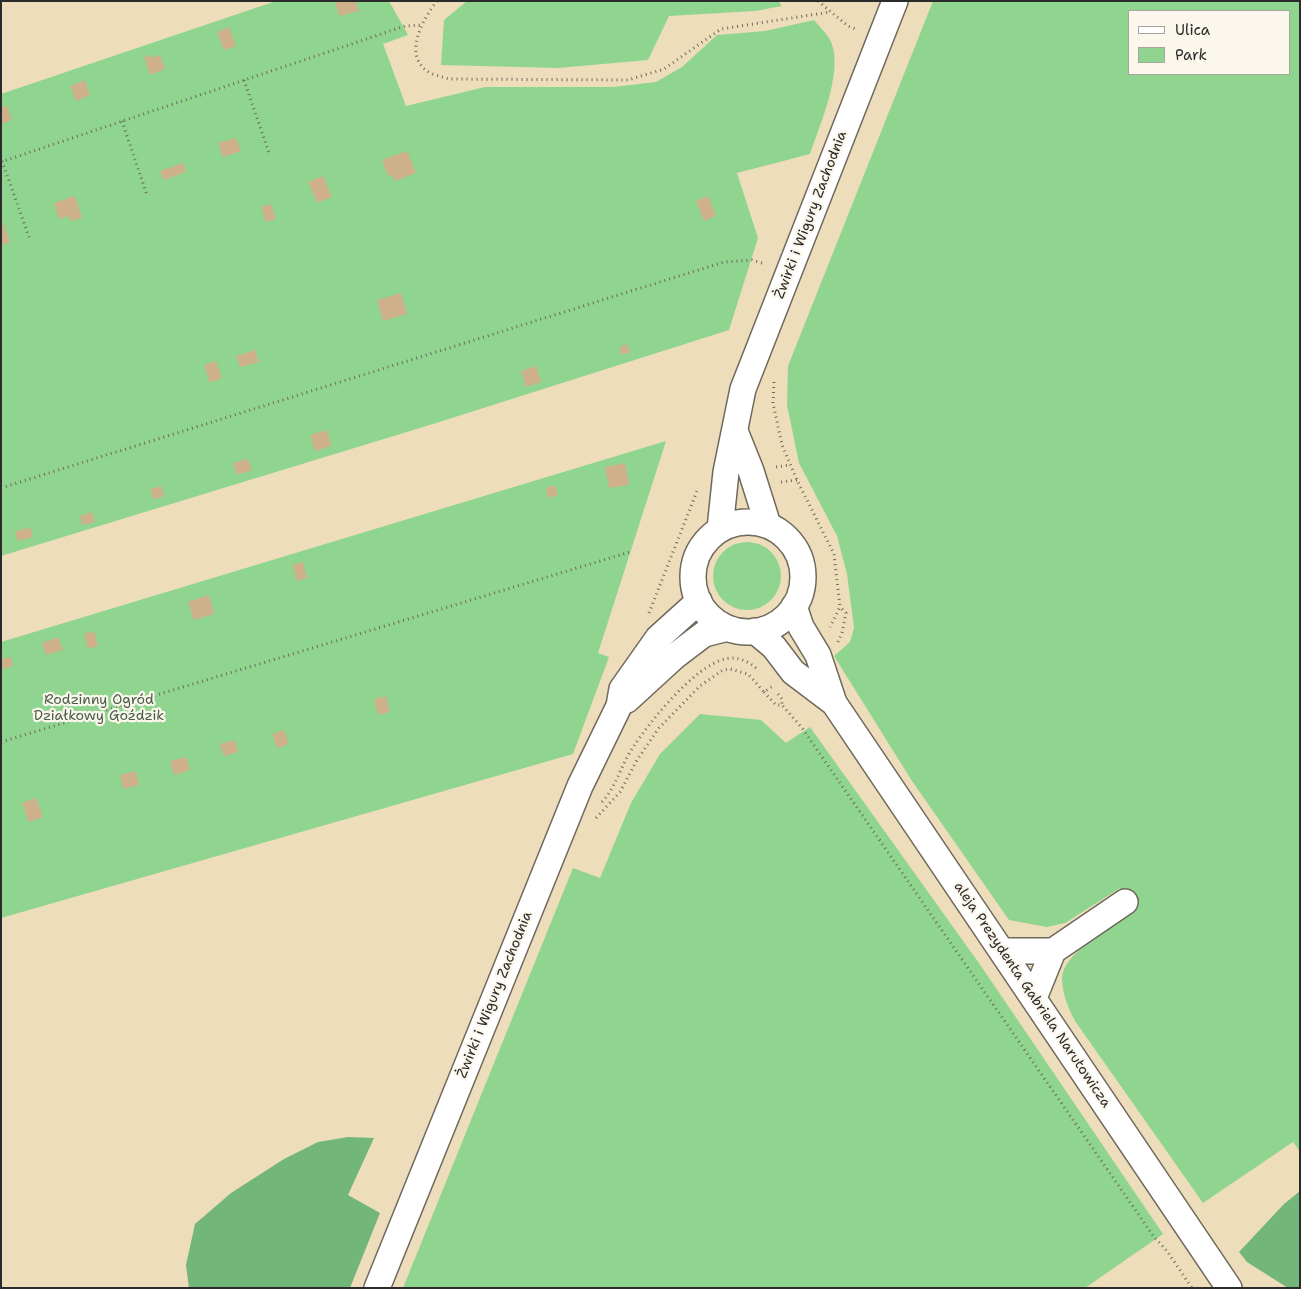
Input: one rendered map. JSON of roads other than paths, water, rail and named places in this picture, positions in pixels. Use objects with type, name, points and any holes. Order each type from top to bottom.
[{"type":"street","name":"Żwirki i Wigury Zachodnia","points":[[720,529],[726,472],[743,389],[895,1]]},
{"type":"street","points":[[735,431],[751,471],[768,525]]},
{"type":"street","points":[[743,522],[768,525],[782,534],[793,545],[800,560],[802,576],[800,592],[794,606],[777,622],[755,631],[741,631],[728,628],[716,622],[698,602],[693,586],[693,569],[698,554],[707,540],[720,529],[743,522]]},
{"type":"street","points":[[619,706],[622,689],[658,638],[698,602]]},
{"type":"street","name":"aleja Prezydenta Gabriela Narutowicza","points":[[794,606],[801,627],[818,655],[834,703],[1229,1288]]},
{"type":"street","points":[[619,706],[675,656],[704,634],[728,628]]},
{"type":"street","name":"aleja Prezydenta Gabriela Narutowicza","points":[[755,631],[774,647],[794,672],[834,703]]},
{"type":"street","name":"Żwirki i Wigury Zachodnia","points":[[377,1288],[561,830],[593,757],[619,706]]},
{"type":"street","points":[[1034,998],[1053,952],[1125,902]]},
{"type":"street","points":[[1002,951],[1053,952]]},
{"type":"park label","name":"Rodzinny Ogród Działkowy Goździk","points":[[99,708]]}]
